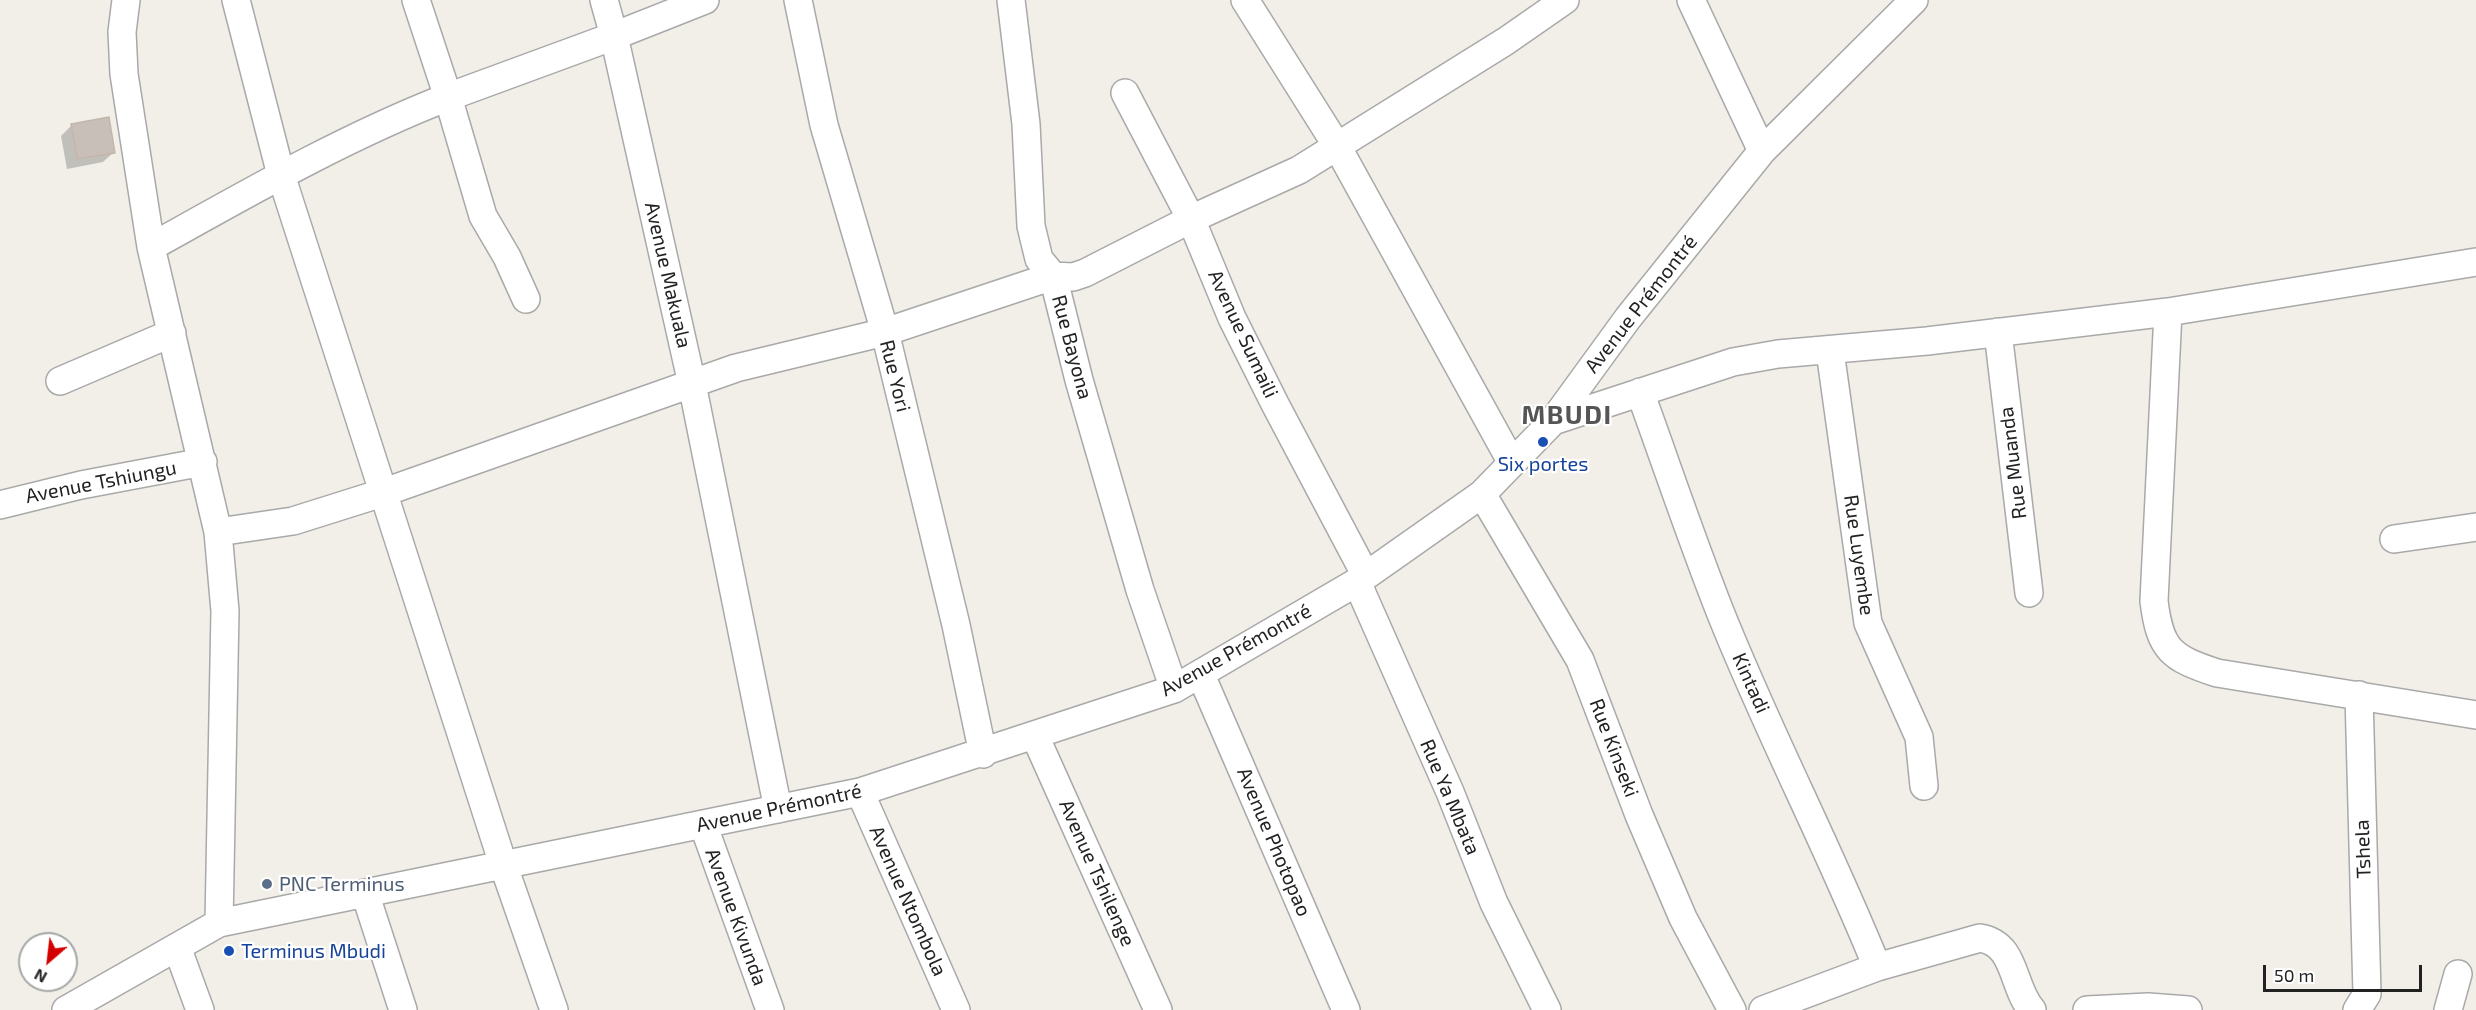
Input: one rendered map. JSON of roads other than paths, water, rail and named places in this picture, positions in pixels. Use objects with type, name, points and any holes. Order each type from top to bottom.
[{"type":"street","points":[[126,0],[122,32],[124,74],[151,247],[218,532],[225,611],[219,923]]},
{"type":"street","points":[[236,0],[281,175],[502,864],[554,1010]]},
{"type":"street","points":[[416,0],[483,216],[507,257],[526,299]]},
{"type":"street","name":"Avenue Makuala","points":[[604,0],[693,384],[778,809]]},
{"type":"street","points":[[151,247],[281,175],[411,112],[705,0]]},
{"type":"street","name":"Rue Yori","points":[[798,0],[824,125],[885,332],[956,625],[983,754]]},
{"type":"street","name":"Rue Bayona","points":[[1011,0],[1026,124],[1031,226],[1039,259],[1053,276],[1140,590],[1174,689]]},
{"type":"street","points":[[1245,0],[1337,146],[1512,463]]},
{"type":"street","points":[[218,532],[293,521],[382,493],[736,368],[885,332],[1053,276],[1073,277],[1085,273],[1191,219],[1262,189],[1299,170],[1506,41],[1565,0]]},
{"type":"street","points":[[1691,0],[1762,151]]},
{"type":"street","name":"Avenue Prémontré","points":[[66,1010],[219,923],[860,792],[983,754],[1174,689],[1201,675],[1361,578],[1482,494],[1553,421],[1628,318],[1762,151],[1914,0]]},
{"type":"street","name":"Avenue Sumaili","points":[[1125,93],[1191,219],[1232,318],[1361,578]]},
{"type":"street","points":[[1553,421],[1733,362],[1778,354],[1830,351],[2168,312],[2476,262]]},
{"type":"street","points":[[2168,312],[2154,601],[2158,631],[2172,653],[2194,665],[2217,673],[2476,715]]},
{"type":"street","name":"Rue Muanda","points":[[1998,332],[2029,594]]},
{"type":"street","points":[[60,381],[172,333]]},
{"type":"street","name":"Rue Luyembe","points":[[1830,351],[1868,623],[1919,737],[1924,786]]},
{"type":"street","name":"Kintadi","points":[[1640,392],[1721,614],[1809,816],[1852,905],[1877,967]]},
{"type":"street","name":"Avenue Tshiungu","points":[[0,505],[81,485],[202,462]]},
{"type":"street","name":"Rue Kinseki","points":[[1482,494],[1580,660],[1639,815],[1679,908],[1732,1010]]},
{"type":"street","points":[[2394,539],[2476,527]]},
{"type":"street","name":"Rue Ya Mbata","points":[[1361,578],[1494,903],[1547,1010]]},
{"type":"street","name":"Avenue Photopao","points":[[1201,675],[1337,1007]]},
{"type":"street","name":"Tshela","points":[[2359,695],[2367,994],[2361,1006]]},
{"type":"street","name":"Avenue Tshilenge","points":[[1035,736],[1158,1010]]},
{"type":"street","name":"Avenue Ntombola","points":[[860,792],[956,1010]]},
{"type":"street","name":"Avenue Kivunda","points":[[702,824],[770,1010]]},
{"type":"street","points":[[365,893],[403,1010]]},
{"type":"street","points":[[1763,1010],[1877,967],[1980,938],[1987,939],[2005,950],[2024,999],[2032,1010]]},
{"type":"street","points":[[177,947],[200,1010]]},
{"type":"street","points":[[2448,1010],[2458,974]]},
{"type":"street","points":[[2093,1009],[2188,1010]]},
{"type":"place","name":"Six portes","points":[[1543,442]]},
{"type":"place","name":"PNC Terminus","points":[[267,884]]},
{"type":"place","name":"Terminus Mbudi","points":[[229,951]]},
{"type":"district","name":"MBUDI","points":[[1567,415]]}]
